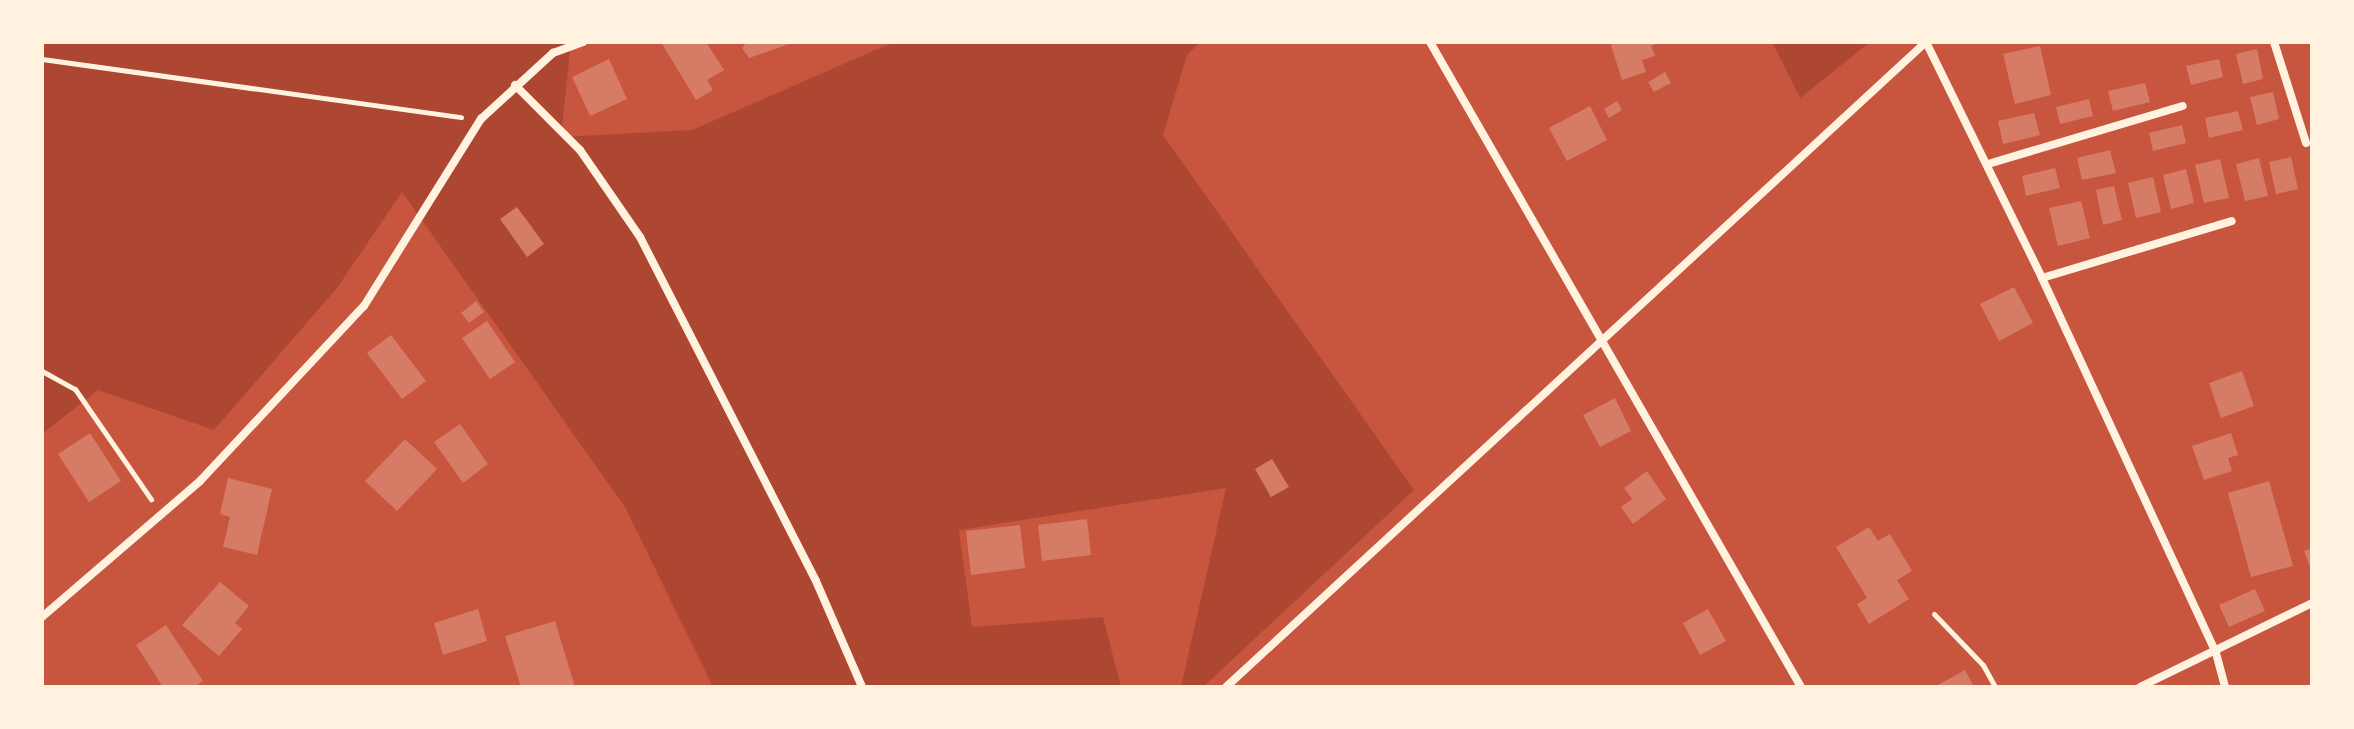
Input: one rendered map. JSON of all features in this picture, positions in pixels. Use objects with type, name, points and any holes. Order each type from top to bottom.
[{"type":"street","points":[[42,617],[200,481],[364,306],[481,119],[553,53],[583,42]]},
{"type":"street","points":[[1430,42],[1801,687]]},
{"type":"street","points":[[1226,687],[1548,385],[1604,340],[1926,42],[1988,164],[2216,653],[2225,687]]},
{"type":"street","points":[[2274,42],[2306,143]]},
{"type":"street","points":[[515,85],[580,150],[640,237],[816,581],[862,687]]},
{"type":"street","points":[[1988,164],[2183,106]]},
{"type":"street","points":[[2042,278],[2232,221]]},
{"type":"street","points":[[2140,687],[2216,653],[2312,603]]},
{"type":"path","points":[[42,59],[481,119]]},
{"type":"path","points":[[42,371],[75,389],[162,515]]},
{"type":"path","points":[[1934,614],[1983,665],[1995,687]]},
{"type":"shaded area","points":[[42,42],[571,42],[561,137],[692,130],[894,42],[1200,42],[1187,55],[1163,135],[1414,490],[1203,687],[1181,687],[1226,488],[959,530],[972,627],[1103,617],[1121,687],[713,687],[625,507],[402,192],[337,288],[214,430],[98,390],[42,434]]},
{"type":"shaded area","points":[[1772,42],[1870,42],[1800,98]]},
{"type":"building","points":[[661,42],[706,42],[724,70],[707,80],[713,90],[696,100]]},
{"type":"building","points":[[747,42],[795,42],[749,58],[742,48]]},
{"type":"building","points":[[1610,42],[1662,42],[1651,46],[1655,56],[1642,60],[1646,72],[1622,80]]},
{"type":"building","points":[[2040,46],[2051,95],[2015,104],[2003,54]]},
{"type":"building","points":[[2257,49],[2263,79],[2243,84],[2236,54]]},
{"type":"building","points":[[609,59],[627,99],[590,116],[572,77]]},
{"type":"building","points":[[2219,59],[2223,77],[2191,85],[2186,66]]},
{"type":"building","points":[[1665,72],[1671,83],[1654,92],[1648,82]]},
{"type":"building","points":[[2145,83],[2150,102],[2113,111],[2108,91]]},
{"type":"building","points":[[2273,92],[2279,119],[2257,125],[2250,97]]},
{"type":"building","points":[[2089,99],[2093,116],[2060,124],[2056,107]]},
{"type":"building","points":[[1617,101],[1622,110],[1609,118],[1604,109]]},
{"type":"building","points":[[1590,106],[1607,140],[1567,161],[1549,128]]},
{"type":"building","points":[[2238,111],[2243,130],[2209,138],[2205,118]]},
{"type":"building","points":[[2034,113],[2040,135],[2003,144],[1998,121]]},
{"type":"building","points":[[2182,125],[2186,143],[2153,151],[2149,133]]},
{"type":"building","points":[[2110,150],[2116,173],[2082,180],[2077,158]]},
{"type":"building","points":[[2291,157],[2298,189],[2276,194],[2269,162]]},
{"type":"building","points":[[2259,158],[2268,196],[2245,201],[2236,164]]},
{"type":"building","points":[[2220,159],[2229,198],[2204,203],[2195,165]]},
{"type":"building","points":[[2055,168],[2060,188],[2026,196],[2022,176]]},
{"type":"building","points":[[2186,169],[2194,203],[2171,209],[2163,175]]},
{"type":"building","points":[[2153,177],[2161,212],[2136,218],[2128,183]]},
{"type":"building","points":[[2114,186],[2122,220],[2103,225],[2096,190]]},
{"type":"building","points":[[2081,201],[2090,238],[2058,246],[2049,208]]},
{"type":"building","points":[[517,207],[544,244],[527,257],[500,219]]},
{"type":"building","points":[[2014,287],[2033,323],[1999,341],[1980,304]]},
{"type":"building","points":[[476,301],[484,312],[469,323],[461,313]]},
{"type":"building","points":[[487,321],[515,362],[490,379],[462,338]]},
{"type":"building","points":[[391,335],[426,381],[402,399],[367,353]]},
{"type":"building","points":[[2242,371],[2254,406],[2221,418],[2209,383]]},
{"type":"building","points":[[1615,398],[1631,431],[1600,447],[1583,415]]},
{"type":"building","points":[[460,424],[488,464],[463,483],[434,442]]},
{"type":"building","points":[[90,433],[121,481],[89,502],[58,454]]},
{"type":"building","points":[[2231,433],[2238,455],[2228,458],[2232,471],[2204,480],[2192,446]]},
{"type":"building","points":[[405,439],[437,469],[397,511],[365,481]]},
{"type":"building","points":[[1272,459],[1289,487],[1271,497],[1255,469]]},
{"type":"building","points":[[1647,471],[1666,499],[1633,524],[1621,507],[1632,499],[1624,488]]},
{"type":"building","points":[[228,478],[272,489],[257,555],[223,547],[230,517],[220,514]]},
{"type":"building","points":[[2269,481],[2293,566],[2251,577],[2228,493]]},
{"type":"building","points":[[1087,519],[1091,555],[1042,561],[1038,525]]},
{"type":"building","points":[[1020,525],[1025,568],[971,575],[966,531]]},
{"type":"building","points":[[1869,527],[1878,541],[1890,534],[1912,571],[1897,580],[1909,599],[1869,624],[1857,604],[1867,598],[1836,547]]},
{"type":"building","points":[[2312,548],[2312,572],[2304,551]]},
{"type":"building","points":[[220,582],[249,606],[235,623],[242,629],[219,656],[182,625]]},
{"type":"building","points":[[2255,589],[2265,611],[2229,627],[2219,605]]},
{"type":"building","points":[[478,609],[487,641],[443,655],[434,623]]},
{"type":"building","points":[[1708,609],[1726,641],[1700,655],[1683,623]]},
{"type":"building","points":[[555,621],[575,687],[521,687],[505,636]]},
{"type":"building","points":[[166,625],[203,681],[194,687],[163,687],[136,645]]},
{"type":"building","points":[[1965,670],[1974,687],[1939,687],[1938,685]]}]
